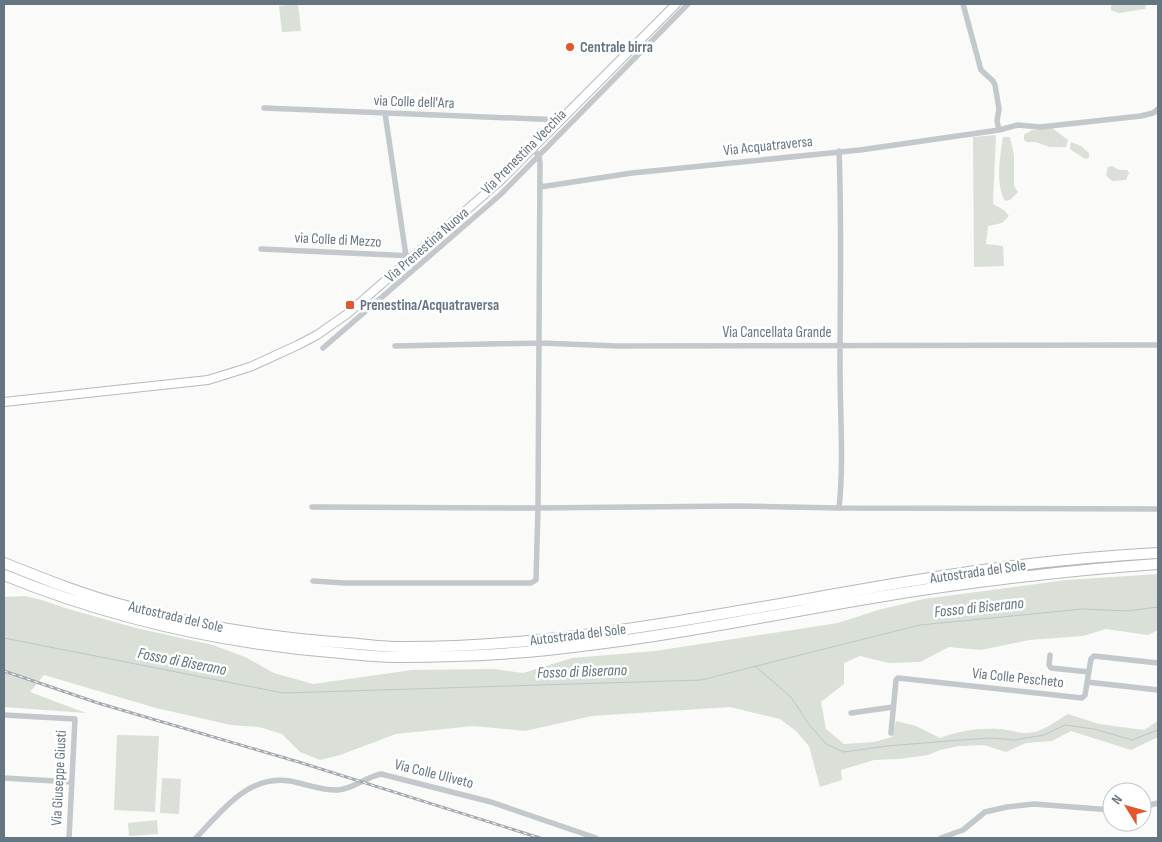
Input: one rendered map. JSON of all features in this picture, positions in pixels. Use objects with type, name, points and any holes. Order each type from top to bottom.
[{"type":"highway","name":"Autostrada del Sole","points":[[4,563],[57,584],[126,606],[208,626],[303,640],[397,647],[483,645],[582,636],[938,576],[1094,557],[1158,553]]},
{"type":"highway","name":"Autostrada del Sole","points":[[4,575],[54,595],[122,616],[208,635],[305,650],[396,657],[482,656],[581,646],[691,630],[940,587],[1095,568],[1158,564]]},
{"type":"main road","name":"Via Prenestina Nuova","points":[[4,402],[197,382],[230,374],[269,359],[317,335],[347,314],[410,256],[490,190],[533,150],[676,4]]},
{"type":"street","name":"Via Prenestina Vecchia","points":[[323,348],[484,210],[540,156],[688,4]]},
{"type":"street","points":[[963,4],[981,70],[995,85],[999,109],[997,121],[999,130]]},
{"type":"street","name":"via Colle dell'Ara","points":[[264,108],[562,120]]},
{"type":"street","name":"Via Acquatraversa","points":[[540,187],[632,173],[839,152],[999,130],[1018,125],[1040,127],[1141,116],[1153,114],[1158,109]]},
{"type":"street","points":[[386,113],[410,256]]},
{"type":"street","points":[[313,581],[345,583],[533,582],[536,579],[540,344],[540,156],[533,150]]},
{"type":"street","points":[[839,152],[841,218],[841,457],[839,508]]},
{"type":"street","name":"via Colle di Mezzo","points":[[261,249],[410,256]]},
{"type":"street","name":"Via Cancellata Grande","points":[[395,346],[540,344],[617,346],[1158,345]]},
{"type":"street","points":[[312,507],[538,508],[740,506],[1158,509]]},
{"type":"street","points":[[1050,655],[1049,665],[1051,668],[1089,672]]},
{"type":"street","name":"Via Colle Pescheto","points":[[890,733],[896,679],[899,678],[1082,698],[1091,659],[1095,656],[1158,663]]},
{"type":"street","points":[[1087,682],[1158,690]]},
{"type":"street","points":[[850,714],[893,707]]},
{"type":"street","name":"Via Giuseppe Giusti","points":[[4,715],[75,718],[69,838]]},
{"type":"street","name":"Via Colle Uliveto","points":[[196,838],[238,796],[261,783],[280,780],[339,790],[381,774],[492,802],[596,838]]},
{"type":"street","points":[[4,778],[72,782]]},
{"type":"street","points":[[941,838],[963,830],[985,812],[1007,807],[1034,804],[1102,810]]},
{"type":"shaded area","points":[[298,4],[301,31],[282,32],[279,6]]},
{"type":"shaded area","points":[[1111,4],[1146,4],[1145,9],[1119,13],[1111,10]]},
{"type":"shaded area","points":[[1052,128],[1068,140],[1066,147],[1050,147],[1024,140],[1024,135],[1032,130]]},
{"type":"shaded area","points":[[996,135],[993,204],[1004,210],[1009,216],[1002,223],[988,226],[986,244],[1003,246],[1004,266],[974,267],[973,137]]},
{"type":"shaded area","points":[[1003,137],[1010,137],[1014,155],[1014,186],[1018,192],[1010,200],[1005,201],[999,178]]},
{"type":"shaded area","points":[[1071,142],[1081,146],[1089,153],[1089,158],[1085,159],[1070,149]]},
{"type":"shaded area","points":[[1112,166],[1119,170],[1127,170],[1129,173],[1126,180],[1112,181],[1106,175],[1108,167]]},
{"type":"shaded area","points":[[1158,574],[1158,630],[1148,635],[1106,629],[1083,636],[1029,640],[981,650],[949,647],[920,662],[889,663],[860,656],[844,663],[844,684],[821,702],[826,729],[844,744],[874,742],[892,737],[896,721],[916,726],[940,738],[961,732],[983,729],[1031,733],[1048,726],[1068,714],[1099,724],[1144,730],[1158,721],[1158,737],[1131,750],[1071,731],[1052,741],[1026,743],[1006,752],[984,745],[959,746],[928,755],[874,760],[841,770],[842,780],[820,787],[809,746],[796,731],[780,719],[730,707],[592,716],[525,731],[473,726],[396,734],[340,755],[320,760],[300,752],[282,734],[259,727],[231,725],[156,708],[44,675],[30,692],[86,713],[4,707],[4,597],[25,596],[136,628],[213,645],[245,657],[274,673],[313,684],[412,670],[494,669],[523,673],[572,658],[655,651],[838,623],[878,610],[924,599],[1066,580]]},
{"type":"shaded area","points":[[117,735],[159,736],[155,812],[114,810]]},
{"type":"shaded area","points":[[162,778],[181,779],[179,814],[160,813]]},
{"type":"shaded area","points":[[157,820],[158,834],[129,836],[128,823]]},
{"type":"waterway","name":"Fosso di Biserano","points":[[4,638],[283,693],[701,680],[920,625],[1083,609],[1127,611],[1158,607]]},
{"type":"waterway","points":[[755,666],[791,697],[808,723],[826,744],[844,752],[887,746],[960,740],[991,738],[1015,740],[1044,735],[1065,725],[1094,729],[1132,740],[1158,730]]},
{"type":"railway","points":[[4,671],[98,703],[302,763],[540,838]]},
{"type":"place","name":"Centrale birra","points":[[570,47]]},
{"type":"place","name":"Prenestina/Acquatraversa","points":[[350,305]]}]
